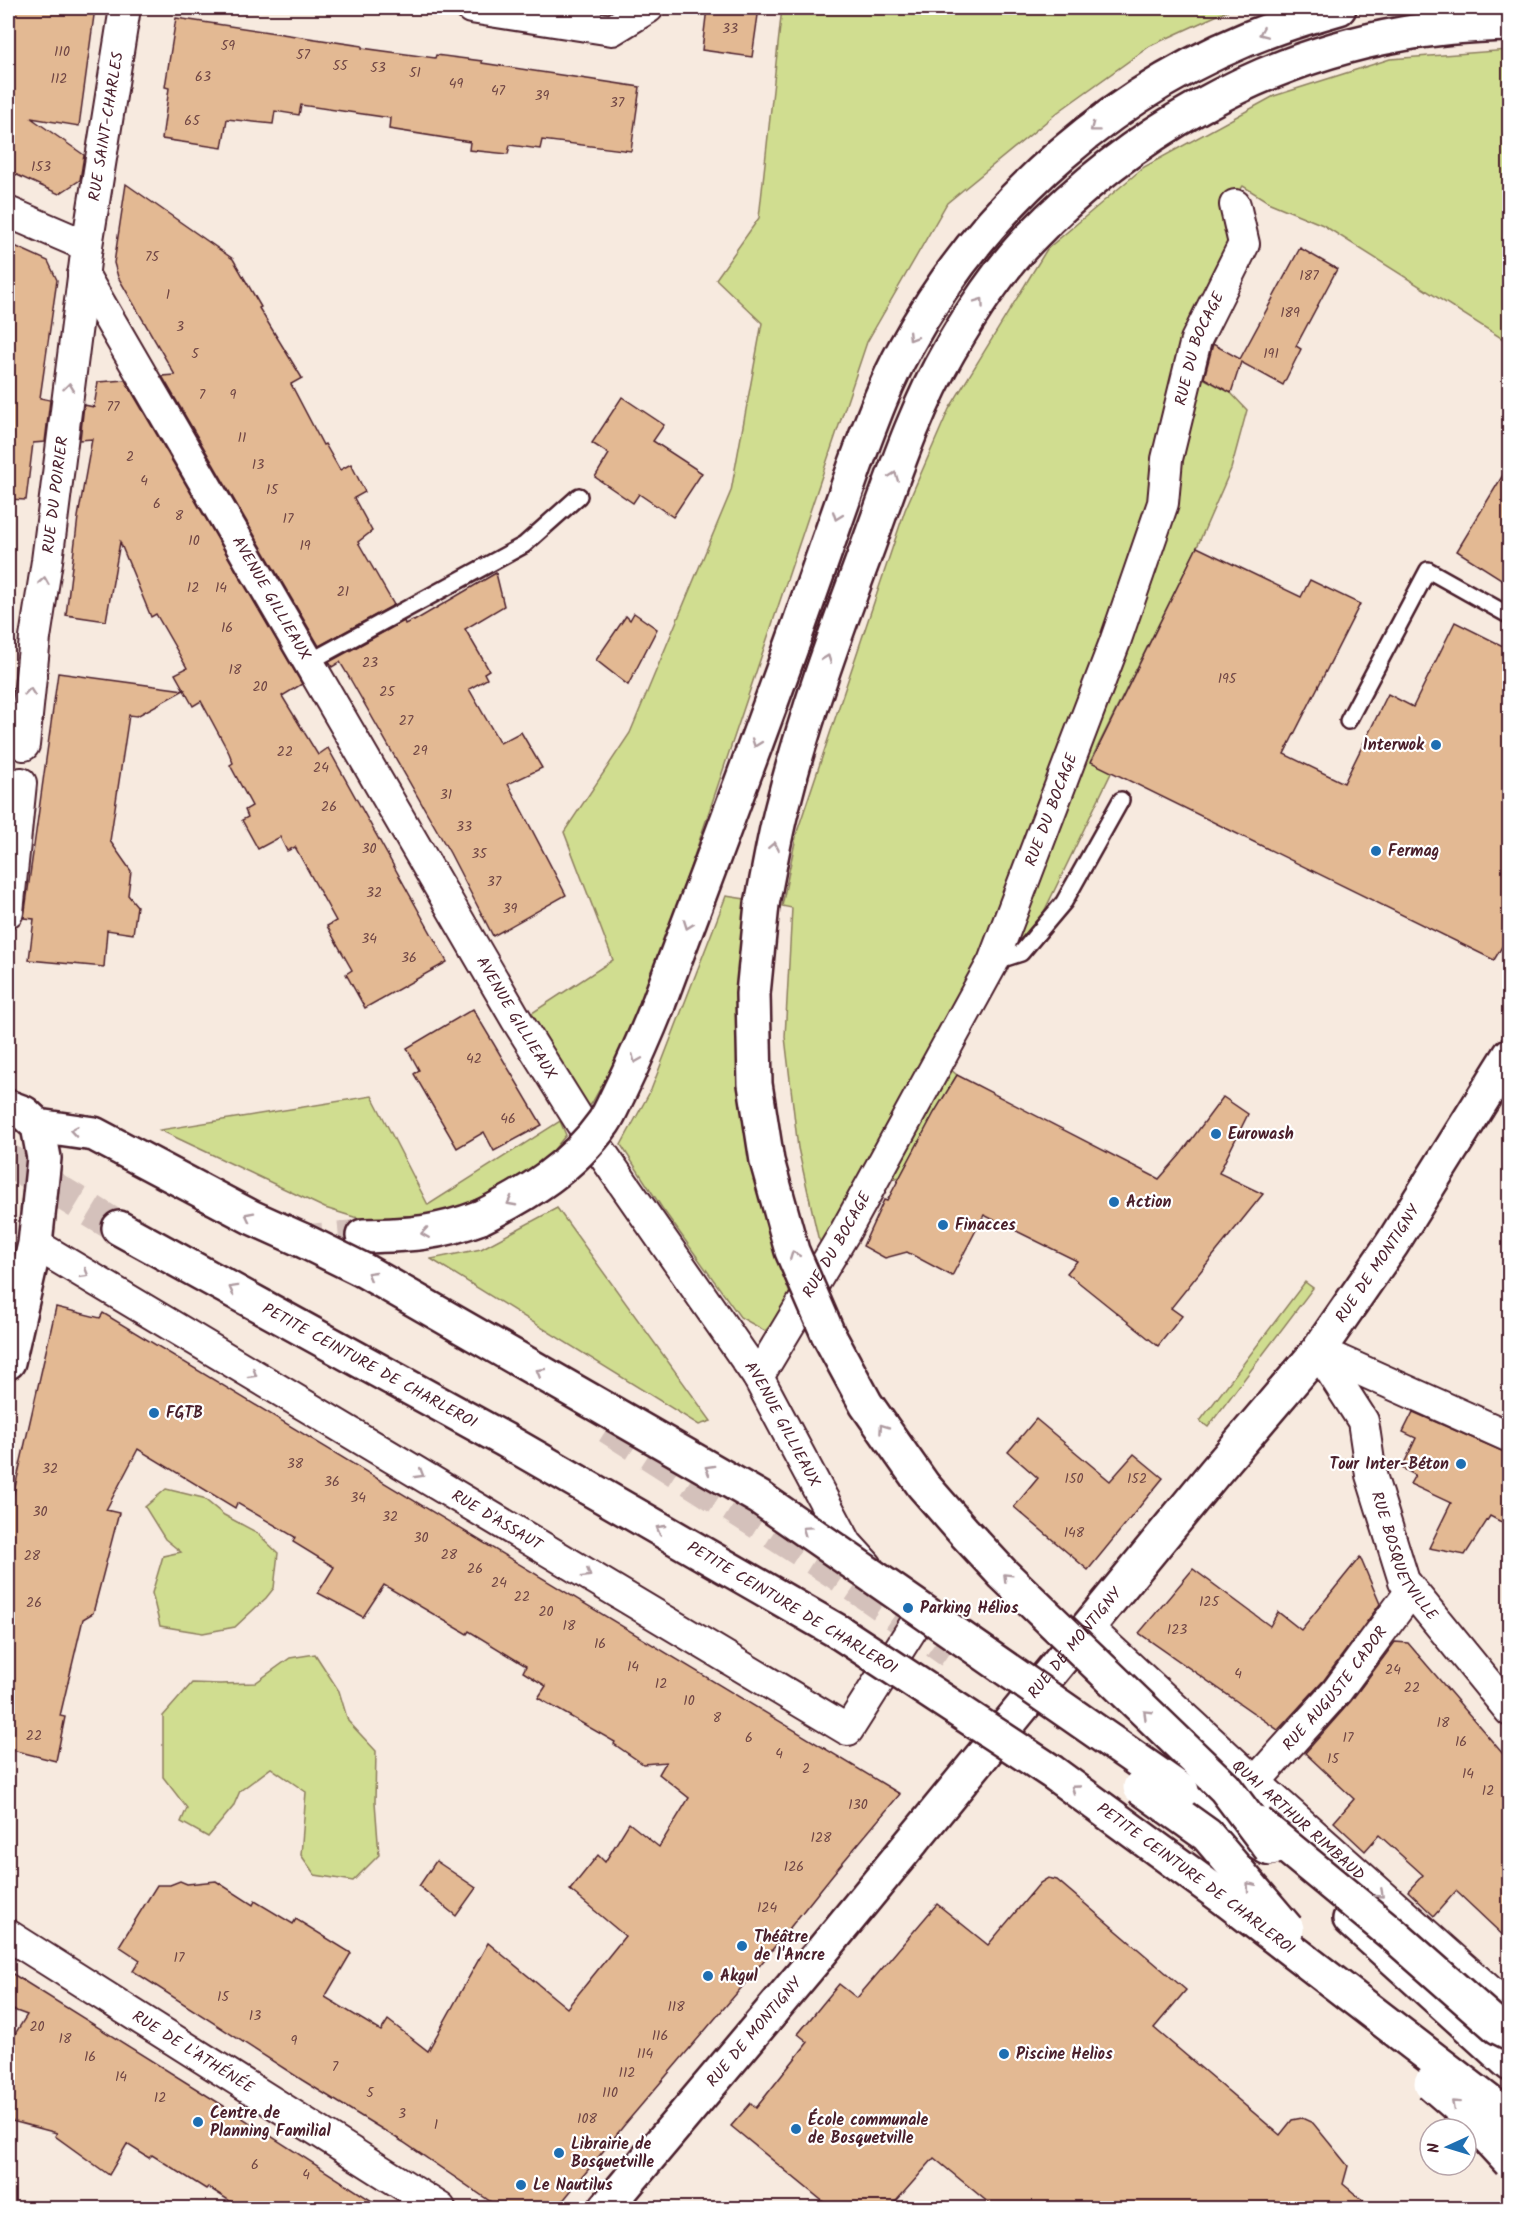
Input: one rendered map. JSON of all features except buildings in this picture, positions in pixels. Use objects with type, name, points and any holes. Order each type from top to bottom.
[{"type":"main road","points":[[363,1236],[412,1235],[451,1229],[515,1201],[569,1162],[604,1121],[630,1070],[658,1005],[875,413],[904,349],[948,278],[992,222],[1040,173],[1090,130],[1146,91],[1214,54],[1276,27],[1339,8]]},
{"type":"main road","points":[[1270,1850],[1225,1788],[1003,1574],[923,1485],[866,1404],[828,1334],[792,1251],[767,1161],[755,1084],[753,994],[762,904],[783,804],[819,681],[915,421],[947,354],[981,300],[1028,240],[1079,190],[1132,148],[1166,125],[1221,94],[1280,68],[1342,48],[1401,34],[1460,26],[1509,24]]},
{"type":"main road","name":"RUE DE MONTIGNY","points":[[606,2208],[818,1956],[1215,1472],[1318,1351],[1392,1244],[1509,1055]]},
{"type":"main road","points":[[8,1107],[24,1113],[38,1126],[94,1134],[251,1217],[363,1270],[760,1498],[1270,1850],[1376,1941],[1509,2064]]},
{"type":"main road","points":[[8,1362],[35,1244],[44,1158],[38,1126]]},
{"type":"main road","name":"PETITE CEINTURE DE CHARLEROI","points":[[119,1228],[505,1440],[838,1632],[1052,1772],[1234,1905],[1509,2118]]},
{"type":"main road","points":[[1509,2033],[1249,1816],[1014,1653],[950,1652],[1207,1835],[1384,2042],[1461,2109],[1509,2162]]},
{"type":"street","name":"RUE SAINT-CHARLES","points":[[85,260],[125,8]]},
{"type":"street","points":[[471,8],[612,30],[648,8]]},
{"type":"street","name":"RUE DU BOCAGE","points":[[758,1377],[845,1232],[993,962],[1115,642],[1163,503],[1167,459],[1196,340],[1244,244],[1235,206]]},
{"type":"street","points":[[8,212],[85,260]]},
{"type":"street","name":"AVENUE GILLIEAUX","points":[[85,260],[309,662],[516,1019],[581,1123],[758,1377],[847,1544],[917,1621],[1028,1699]]},
{"type":"street","name":"RUE DU POIRIER","points":[[24,745],[35,638],[85,260]]},
{"type":"street","points":[[8,912],[21,783]]},
{"type":"street","name":"RUE D'ASSAUT","points":[[35,1244],[848,1730],[917,1621]]},
{"type":"street","points":[[1318,1351],[1509,1437]]},
{"type":"street","name":"RUE BOSQUETVILLE","points":[[1318,1351],[1363,1421],[1371,1475],[1404,1581],[1509,1711]]},
{"type":"street","name":"RUE AUGUSTE CADOR","points":[[1255,1782],[1337,1691],[1411,1591]]},
{"type":"street","name":"QUAI ARTHUR RIMBAUD","points":[[1088,1629],[1509,2009]]},
{"type":"street","name":"RUE DE L'ATHÉNÉE","points":[[8,1935],[440,2208]]},
{"type":"lane","points":[[309,662],[524,545],[579,496]]},
{"type":"lane","points":[[1348,721],[1428,570],[1509,616]]},
{"type":"lane","points":[[993,962],[1021,954],[1064,902],[1121,800]]},
{"type":"green space","points":[[782,8],[1233,8],[1150,46],[1058,112],[947,203],[867,342],[640,1017],[586,1110],[526,1017],[613,960],[564,832],[630,733],[731,491],[762,323],[716,279],[759,218]]},
{"type":"green space","points":[[1509,50],[1510,335],[1506,341],[1323,225],[1270,203],[1243,186],[1230,204],[1240,247],[1017,889],[825,1253],[818,1237],[798,1148],[785,1037],[792,908],[782,906],[797,832],[905,510],[949,409],[1047,249],[1144,167],[1274,96],[1390,59]]},
{"type":"green space","points":[[1202,337],[1212,343],[1203,378],[1231,393],[1247,410],[1231,469],[1197,547],[1091,760],[1112,771],[1040,920],[1023,942],[1009,946]]},
{"type":"green space","points":[[726,896],[745,899],[739,1036],[740,1069],[748,1137],[772,1238],[793,1302],[765,1331],[740,1317],[662,1208],[621,1145],[651,1090]]},
{"type":"green space","points":[[950,1069],[957,1075],[900,1177],[892,1179],[894,1171]]},
{"type":"green space","points":[[372,1096],[428,1205],[560,1121],[566,1135],[547,1158],[509,1185],[446,1214],[390,1223],[354,1217],[325,1208],[160,1130]]},
{"type":"green space","points":[[557,1208],[711,1421],[699,1425],[431,1259],[481,1249]]},
{"type":"green space","points":[[1305,1282],[1313,1288],[1208,1427],[1200,1421]]},
{"type":"green space","points":[[166,1489],[203,1498],[224,1515],[256,1532],[278,1553],[274,1588],[235,1627],[203,1633],[160,1626],[152,1593],[163,1556],[181,1552],[165,1539],[145,1507]]},
{"type":"green space","points":[[315,1654],[339,1691],[348,1721],[376,1751],[375,1802],[379,1855],[353,1881],[315,1875],[301,1855],[306,1792],[271,1768],[240,1791],[233,1807],[208,1837],[181,1822],[187,1808],[163,1777],[163,1716],[192,1683],[255,1683],[290,1658]]},
{"type":"tunnel","points":[[8,1160],[119,1228]]},
{"type":"tunnel","points":[[290,1242],[363,1236]]},
{"type":"tunnel","points":[[608,1427],[835,1572],[950,1652]]},
{"type":"place","name":"Interwok","points":[[1436,745]]},
{"type":"place","name":"Fermag","points":[[1376,851]]},
{"type":"place","name":"Eurowash","points":[[1216,1134]]},
{"type":"place","name":"Action","points":[[1114,1202]]},
{"type":"place","name":"Finacces","points":[[943,1225]]},
{"type":"place","name":"FGTB","points":[[154,1413]]},
{"type":"place","name":"Tour Inter-Béton","points":[[1461,1464]]},
{"type":"place","name":"Parking Hélios","points":[[908,1608]]},
{"type":"place","name":"Théâtre de l'Ancre","points":[[742,1946]]},
{"type":"place","name":"Akgul","points":[[708,1976]]},
{"type":"place","name":"Piscine Helios","points":[[1004,2054]]},
{"type":"place","name":"Centre de Planning Familial","points":[[198,2122]]},
{"type":"place","name":"École communale de Bosquetville","points":[[796,2129]]},
{"type":"place","name":"Librairie de Bosquetville","points":[[559,2153]]},
{"type":"place","name":"Le Nautilus","points":[[521,2185]]}]
